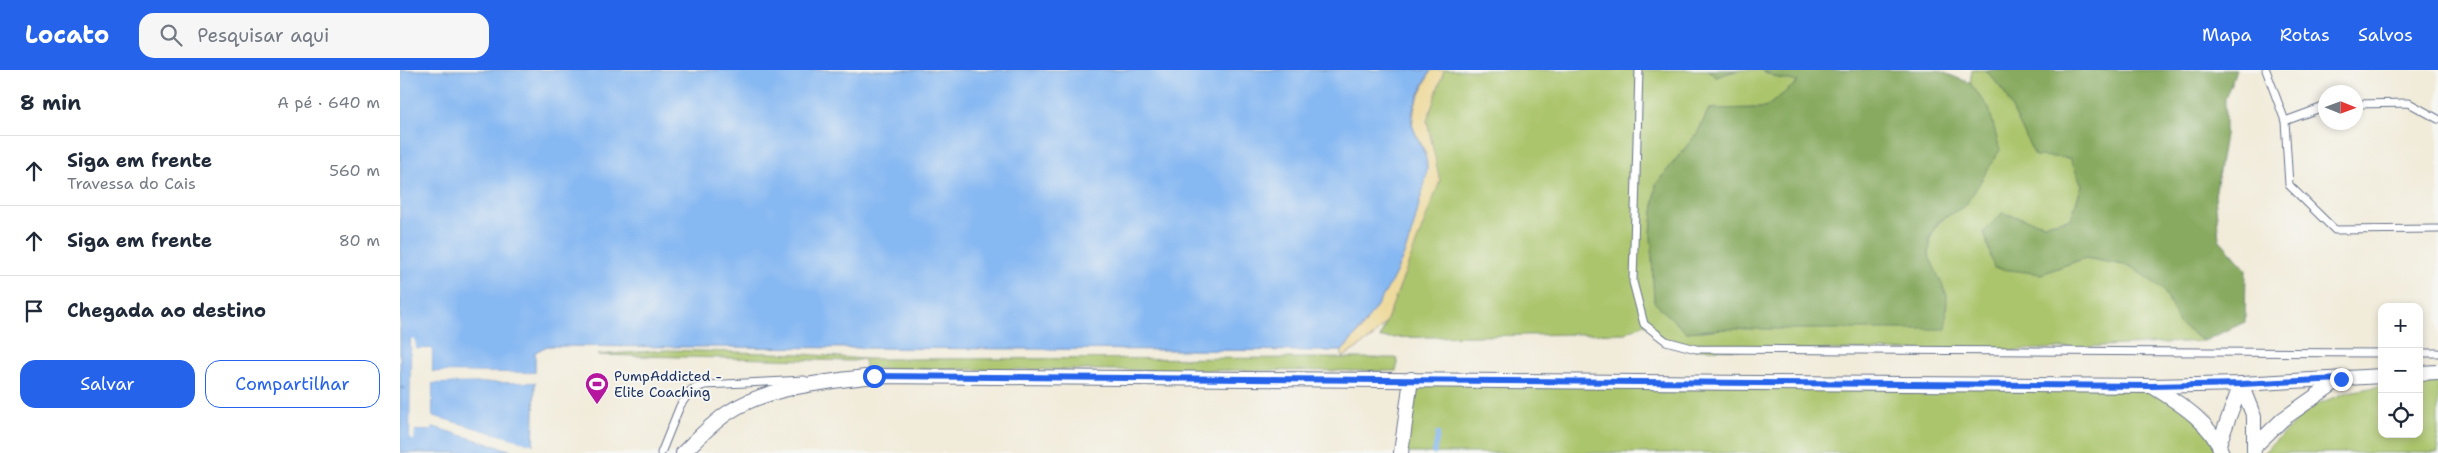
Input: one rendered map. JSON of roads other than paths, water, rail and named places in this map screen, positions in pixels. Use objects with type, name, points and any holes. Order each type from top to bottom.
[{"type":"street","points":[[2423,373],[2438,372]]},
{"type":"street","points":[[683,453],[730,411],[758,399],[820,383],[874,376],[2152,386],[2241,384],[2378,376]]},
{"type":"street","points":[[1400,453],[1411,379]]},
{"type":"street","points":[[2254,450],[2283,419],[2341,379]]},
{"type":"street","points":[[2221,448],[2241,384]]},
{"type":"street","points":[[2241,384],[2254,417],[2254,450]]},
{"type":"street","points":[[2152,386],[2192,412],[2221,448]]},
{"type":"lane","points":[[1639,70],[1634,282],[1644,324],[1666,341],[1696,349],[2378,353]]},
{"type":"lane","points":[[2266,70],[2285,121],[2289,185],[2335,230],[2438,229]]},
{"type":"lane","points":[[2363,104],[2409,103],[2438,119]]},
{"type":"lane","points":[[2285,121],[2318,109]]},
{"type":"lane","points":[[2423,353],[2438,353]]},
{"type":"lane","points":[[661,453],[680,406],[691,390],[705,385],[874,376]]},
{"type":"water","points":[[400,70],[1431,70],[1417,98],[1412,114],[1413,127],[1424,153],[1427,170],[1415,222],[1392,281],[1370,316],[1342,351],[547,346],[535,352],[535,373],[432,372],[432,349],[415,349],[411,339],[410,440],[415,430],[432,430],[432,426],[519,453],[400,453]]},
{"type":"water","points":[[535,382],[533,445],[432,416],[432,383]]},
{"type":"waterway","points":[[1434,453],[1438,433]]},
{"type":"place","name":"PumpAddicted - Elite Coaching","points":[[597,405]]}]
